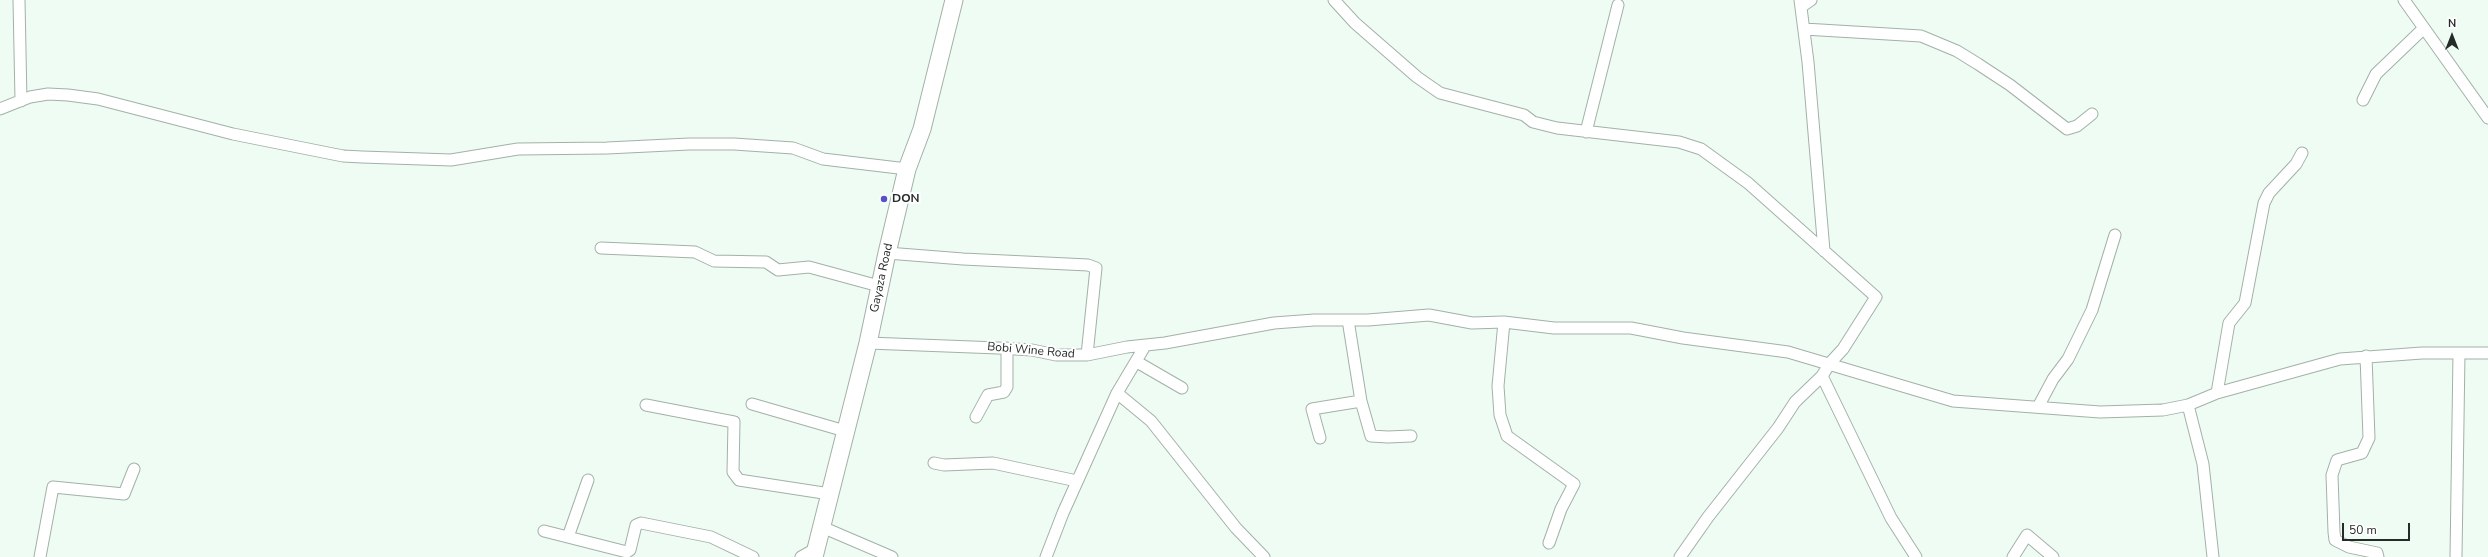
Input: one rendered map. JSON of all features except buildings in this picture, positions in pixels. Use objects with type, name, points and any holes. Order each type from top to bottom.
[{"type":"main road","name":"Gayaza Road","points":[[816,552],[868,343],[907,169],[922,129],[954,0]]},
{"type":"street","points":[[20,0],[21,101]]},
{"type":"street","points":[[1334,0],[1355,23],[1417,77],[1440,93],[1524,115],[1533,122],[1548,126],[1586,132],[1679,142],[1701,149],[1748,183],[1876,297],[1843,350],[1830,363],[1822,376],[1795,402],[1778,428],[1708,517],[1680,557]]},
{"type":"street","points":[[1811,0],[1800,4],[1804,29],[1824,251]]},
{"type":"street","points":[[2404,0],[2488,118]]},
{"type":"street","points":[[1586,132],[1618,5]]},
{"type":"street","points":[[2363,100],[2376,74],[2424,28]]},
{"type":"street","points":[[1804,29],[1921,36],[1957,50],[2010,85],[2067,129],[2077,126],[2092,114]]},
{"type":"street","points":[[0,109],[21,101],[48,94],[98,99],[233,134],[343,156],[451,160],[518,149],[607,148],[689,144],[740,145],[793,148],[824,159],[907,169]]},
{"type":"street","points":[[2217,393],[2229,323],[2246,303],[2264,203],[2269,193],[2296,164],[2302,153]]},
{"type":"street","points":[[2038,407],[2053,380],[2068,359],[2092,310],[2115,235]]},
{"type":"street","points":[[601,248],[695,252],[714,260],[766,262],[778,270],[809,267],[880,286]]},
{"type":"street","points":[[887,253],[963,260],[1088,265],[1096,268],[1087,355]]},
{"type":"street","name":"Bobi Wine Road","points":[[868,343],[1007,348],[1056,355],[1087,355],[1274,323],[1430,315],[1472,323],[1504,322],[1554,328],[1631,328],[1683,338],[1788,352],[1830,363],[1948,400],[2100,412],[2163,410],[2188,405],[2217,393],[2340,358],[2488,353]]},
{"type":"street","points":[[1348,320],[1361,401],[1371,436],[1411,436]]},
{"type":"street","points":[[1504,322],[1498,386],[1500,415],[1507,436],[1574,484],[1561,509],[1549,544]]},
{"type":"street","points":[[1046,557],[1077,481],[1117,393],[1137,362],[1145,346]]},
{"type":"street","points":[[976,417],[988,395],[1004,392],[1007,387],[1007,348]]},
{"type":"street","points":[[2456,557],[2459,353]]},
{"type":"street","points":[[2366,356],[2369,438],[2362,453],[2337,460],[2332,475],[2334,532],[2335,540],[2349,547],[2377,553],[2378,557]]},
{"type":"street","points":[[1137,362],[1182,388]]},
{"type":"street","points":[[1822,376],[1891,518],[1916,557]]},
{"type":"street","points":[[1117,393],[1151,421],[1236,528],[1264,557]]},
{"type":"street","points":[[1320,438],[1312,409],[1361,401]]},
{"type":"street","points":[[752,404],[845,431]]},
{"type":"street","points":[[646,405],[734,422],[733,472],[739,480],[830,494]]},
{"type":"street","points":[[2188,405],[2203,464],[2213,557]]},
{"type":"street","points":[[934,462],[944,465],[993,463],[1077,481]]},
{"type":"street","points":[[40,557],[53,487],[124,494],[134,469]]},
{"type":"street","points":[[568,537],[588,480]]},
{"type":"street","points":[[544,531],[627,552],[630,550],[636,525],[641,523],[711,538],[753,557]]},
{"type":"street","points":[[822,527],[892,557]]},
{"type":"street","points":[[2012,557],[2027,535],[2054,557]]},
{"type":"street","points":[[801,557],[816,552]]},
{"type":"place","name":"DON","points":[[884,199]]}]
